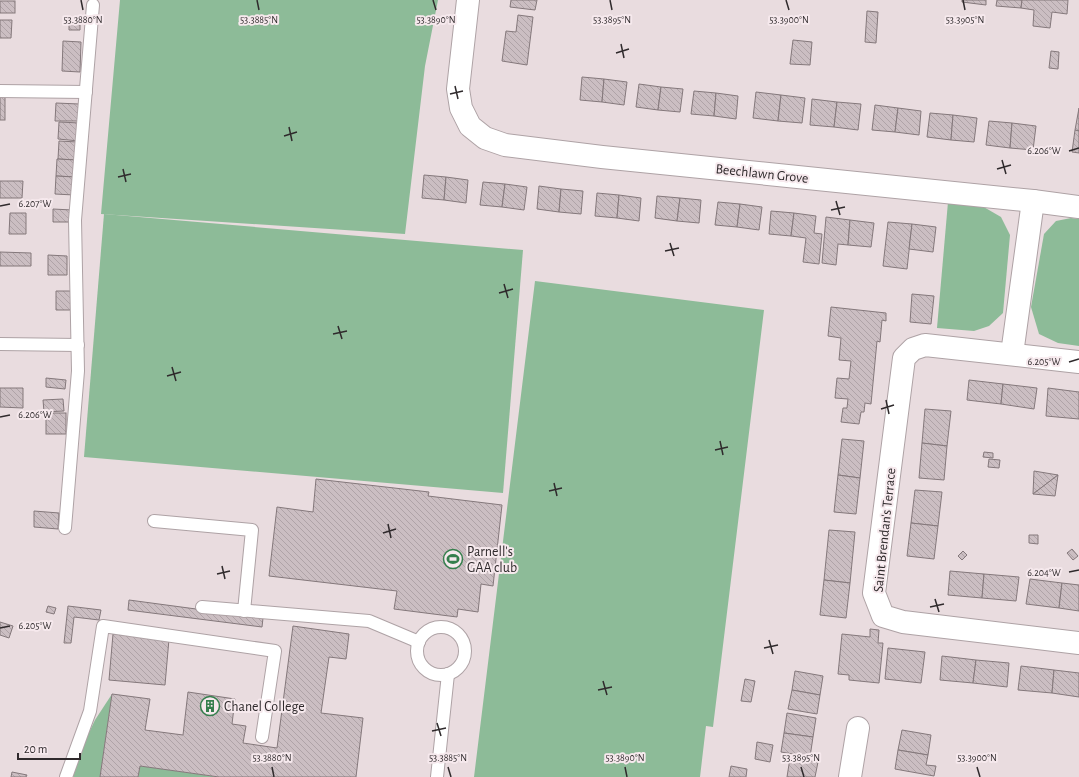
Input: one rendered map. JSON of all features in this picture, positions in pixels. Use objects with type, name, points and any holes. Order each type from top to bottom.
[{"type":"street","name":"Beechlawn Grove","points":[[468,0],[458,89],[461,108],[470,126],[486,138],[505,145],[602,157],[1033,200],[1079,207]]},
{"type":"street","points":[[1012,354],[1033,200]]},
{"type":"street","name":"Saint Brendan's Terrace","points":[[1079,362],[925,345],[913,348],[904,358],[874,593],[882,616],[904,622],[1079,643]]},
{"type":"street","points":[[850,777],[858,728]]},
{"type":"lane","points":[[65,528],[78,371],[75,220],[93,6]]},
{"type":"lane","points":[[0,91],[86,92]]},
{"type":"lane","points":[[0,344],[78,345]]},
{"type":"lane","points":[[154,521],[252,530],[244,610]]},
{"type":"lane","points":[[202,607],[369,621],[419,642]]},
{"type":"lane","points":[[66,777],[90,711],[103,626],[275,651],[262,737]]},
{"type":"lane","points":[[445,628],[452,630],[463,642],[465,650],[464,658],[455,670],[448,674],[433,674],[426,670],[421,664],[417,650],[419,642],[429,630],[445,628]]},
{"type":"lane","points":[[437,777],[448,674]]},
{"type":"green space","points":[[120,0],[438,0],[425,66],[405,234],[101,214]]},
{"type":"green space","points":[[948,202],[982,206],[1001,217],[1010,235],[1003,313],[989,326],[974,331],[937,328]]},
{"type":"green space","points":[[104,214],[523,250],[503,493],[84,457]]},
{"type":"green space","points":[[1071,218],[1079,219],[1079,346],[1058,343],[1039,334],[1031,307],[1044,234],[1056,221]]},
{"type":"green space","points":[[535,281],[764,310],[713,727],[706,726],[700,777],[474,777]]},
{"type":"green space","points":[[112,694],[100,777],[73,777],[83,745],[95,720]]},
{"type":"green space","points":[[140,766],[219,777],[138,777]]},
{"type":"building","points":[[511,0],[537,0],[535,10],[510,7]]},
{"type":"building","points":[[962,0],[986,0],[986,5],[962,2]]},
{"type":"building","points":[[997,0],[1022,0],[1021,8],[996,6]]},
{"type":"building","points":[[1022,0],[1068,0],[1067,14],[1052,12],[1050,28],[1033,26],[1034,10],[1021,8]]},
{"type":"building","points":[[0,1],[15,1],[15,13],[0,13]]},
{"type":"building","points":[[867,11],[878,12],[876,43],[865,42]]},
{"type":"building","points":[[518,15],[533,17],[527,65],[502,61],[506,31],[516,32]]},
{"type":"building","points":[[0,20],[12,20],[11,38],[0,38]]},
{"type":"building","points":[[69,20],[80,21],[80,30],[69,30]]},
{"type":"building","points":[[793,40],[812,42],[810,65],[790,64]]},
{"type":"building","points":[[63,41],[81,42],[80,72],[62,71]]},
{"type":"building","points":[[1051,51],[1059,52],[1058,69],[1049,68]]},
{"type":"building","points":[[582,77],[604,79],[602,102],[580,100]]},
{"type":"building","points":[[604,79],[627,82],[624,105],[602,102]]},
{"type":"building","points":[[639,84],[661,87],[658,110],[636,107]]},
{"type":"building","points":[[661,87],[683,89],[680,112],[658,110]]},
{"type":"building","points":[[694,91],[716,93],[714,116],[691,114]]},
{"type":"building","points":[[756,92],[781,95],[778,121],[753,118]]},
{"type":"building","points":[[716,93],[738,96],[736,119],[714,116]]},
{"type":"building","points":[[0,95],[5,95],[5,120],[0,120]]},
{"type":"building","points":[[781,95],[805,98],[802,123],[778,121]]},
{"type":"building","points":[[812,99],[837,102],[834,127],[810,125]]},
{"type":"building","points":[[837,102],[861,104],[858,130],[834,127]]},
{"type":"building","points":[[56,103],[79,104],[78,121],[55,121]]},
{"type":"building","points":[[875,105],[898,108],[895,132],[872,130]]},
{"type":"building","points":[[898,108],[921,111],[919,135],[895,132]]},
{"type":"building","points":[[1079,108],[1079,131],[1075,130]]},
{"type":"building","points":[[930,113],[953,115],[951,140],[927,137]]},
{"type":"building","points":[[953,115],[977,118],[974,142],[951,140]]},
{"type":"building","points":[[989,121],[1012,123],[1010,148],[986,145]]},
{"type":"building","points":[[59,122],[80,123],[79,141],[58,139]]},
{"type":"building","points":[[1012,123],[1036,126],[1033,150],[1010,148]]},
{"type":"building","points":[[1075,130],[1079,131],[1079,153],[1072,152]]},
{"type":"building","points":[[59,141],[78,142],[77,160],[58,159]]},
{"type":"building","points":[[57,159],[77,160],[76,177],[56,176]]},
{"type":"building","points":[[424,175],[446,177],[444,200],[422,198]]},
{"type":"building","points":[[56,176],[75,177],[74,195],[55,194]]},
{"type":"building","points":[[446,177],[468,180],[466,203],[444,200]]},
{"type":"building","points":[[0,181],[23,181],[22,198],[0,198]]},
{"type":"building","points":[[483,182],[505,184],[502,207],[480,205]]},
{"type":"building","points":[[505,184],[527,187],[524,210],[502,207]]},
{"type":"building","points":[[539,186],[561,189],[559,212],[537,209]]},
{"type":"building","points":[[561,189],[583,191],[581,214],[559,212]]},
{"type":"building","points":[[597,193],[619,195],[617,218],[595,216]]},
{"type":"building","points":[[619,195],[641,198],[639,221],[617,218]]},
{"type":"building","points":[[657,196],[680,198],[677,221],[655,218]]},
{"type":"building","points":[[680,198],[701,200],[699,223],[677,221]]},
{"type":"building","points":[[718,202],[740,204],[737,227],[715,225]]},
{"type":"building","points":[[740,204],[762,207],[759,230],[737,227]]},
{"type":"building","points":[[53,209],[72,210],[72,222],[53,222]]},
{"type":"building","points":[[771,211],[794,213],[791,236],[769,234]]},
{"type":"building","points":[[10,213],[26,213],[26,234],[9,234]]},
{"type":"building","points":[[794,213],[816,216],[814,233],[822,234],[819,264],[803,262],[806,238],[791,236]]},
{"type":"building","points":[[826,217],[850,220],[848,245],[838,244],[836,265],[822,263]]},
{"type":"building","points":[[850,220],[874,223],[871,247],[848,245]]},
{"type":"building","points":[[888,222],[912,224],[907,269],[883,266]]},
{"type":"building","points":[[912,224],[936,227],[933,252],[909,249]]},
{"type":"building","points":[[0,252],[31,253],[31,266],[0,266]]},
{"type":"building","points":[[48,255],[67,256],[67,275],[48,275]]},
{"type":"building","points":[[56,291],[73,291],[72,310],[56,310]]},
{"type":"building","points":[[912,294],[934,296],[931,324],[910,322]]},
{"type":"building","points":[[831,307],[886,313],[886,321],[882,320],[880,342],[877,341],[871,404],[865,403],[864,412],[861,412],[859,424],[841,422],[843,408],[847,408],[848,399],[835,398],[837,378],[849,379],[851,361],[839,360],[841,338],[828,336]]},
{"type":"building","points":[[46,378],[66,380],[65,389],[46,387]]},
{"type":"building","points":[[969,380],[1003,384],[1001,404],[967,400]]},
{"type":"building","points":[[1003,384],[1037,388],[1034,409],[1001,404]]},
{"type":"building","points":[[0,388],[23,388],[23,408],[0,407]]},
{"type":"building","points":[[1048,388],[1079,392],[1079,419],[1046,416]]},
{"type":"building","points":[[63,399],[64,411],[44,412],[43,400]]},
{"type":"building","points":[[925,409],[951,411],[947,446],[922,443]]},
{"type":"building","points":[[46,413],[66,413],[66,434],[46,434]]},
{"type":"building","points":[[842,439],[864,441],[860,478],[838,475]]},
{"type":"building","points":[[922,443],[947,446],[944,480],[919,478]]},
{"type":"building","points":[[984,452],[993,453],[993,458],[983,457]]},
{"type":"building","points":[[989,459],[1000,460],[999,468],[988,467]]},
{"type":"building","points":[[1034,471],[1058,475],[1033,494]]},
{"type":"building","points":[[838,475],[860,478],[856,514],[834,512]]},
{"type":"building","points":[[1058,475],[1055,496],[1033,494]]},
{"type":"building","points":[[316,479],[429,492],[428,496],[502,505],[493,586],[481,584],[478,612],[458,609],[457,617],[394,609],[397,591],[269,576],[277,507],[313,512]]},
{"type":"building","points":[[915,490],[942,492],[938,526],[911,523]]},
{"type":"building","points":[[34,511],[59,513],[58,529],[34,527]]},
{"type":"building","points":[[911,523],[938,526],[934,559],[907,556]]},
{"type":"building","points":[[829,530],[855,532],[850,583],[824,580]]},
{"type":"building","points":[[1029,535],[1038,535],[1038,544],[1029,543]]},
{"type":"building","points":[[1072,549],[1078,556],[1073,560],[1067,553]]},
{"type":"building","points":[[963,551],[967,555],[962,560],[958,556]]},
{"type":"building","points":[[950,571],[984,574],[982,598],[948,595]]},
{"type":"building","points":[[984,574],[1019,577],[1016,601],[982,598]]},
{"type":"building","points":[[1030,579],[1062,583],[1059,608],[1026,604]]},
{"type":"building","points":[[824,580],[850,583],[846,618],[820,615]]},
{"type":"building","points":[[1062,583],[1079,585],[1079,611],[1059,608]]},
{"type":"building","points":[[129,600],[263,618],[262,627],[128,610]]},
{"type":"building","points":[[48,606],[56,608],[54,614],[46,612]]},
{"type":"building","points":[[68,606],[101,610],[99,620],[74,617],[71,643],[64,643]]},
{"type":"building","points":[[0,622],[13,626],[9,638],[0,635]]},
{"type":"building","name":"Chanel College","points":[[293,626],[349,634],[346,659],[329,657],[321,713],[363,718],[356,777],[219,777],[140,766],[138,777],[100,777],[112,694],[150,699],[145,730],[183,735],[188,692],[235,699],[232,724],[246,726],[243,743],[277,748]]},
{"type":"building","points":[[870,629],[879,630],[878,643],[883,643],[879,683],[849,680],[849,675],[838,674],[842,634],[870,637]]},
{"type":"building","points":[[113,634],[169,639],[165,685],[109,680]]},
{"type":"building","points":[[888,648],[925,652],[921,683],[885,679]]},
{"type":"building","points":[[942,656],[976,660],[973,683],[940,680]]},
{"type":"building","points":[[976,660],[1009,663],[1007,687],[973,683]]},
{"type":"building","points":[[1021,666],[1054,670],[1052,693],[1018,690]]},
{"type":"building","points":[[1054,670],[1079,673],[1079,697],[1052,693]]},
{"type":"building","points":[[795,671],[823,676],[820,695],[792,690]]},
{"type":"building","points":[[745,679],[755,681],[751,702],[741,701]]},
{"type":"building","points":[[792,690],[820,695],[817,714],[788,709]]},
{"type":"building","points":[[787,713],[816,718],[813,737],[784,733]]},
{"type":"building","points":[[902,730],[931,735],[928,755],[898,750]]},
{"type":"building","points":[[784,733],[813,737],[810,757],[781,752]]},
{"type":"building","points":[[757,742],[773,745],[770,762],[755,759]]},
{"type":"building","points":[[898,750],[928,755],[926,765],[936,766],[934,776],[895,769]]},
{"type":"building","points":[[790,758],[818,762],[815,777],[787,777]]},
{"type":"building","points":[[731,766],[747,769],[746,777],[729,777]]},
{"type":"building","points":[[12,772],[27,775],[26,777],[11,777]]},
{"type":"place","name":"Parnell's GAA club","points":[[453,559]]},
{"type":"place","name":"Chanel College","points":[[210,706]]}]
